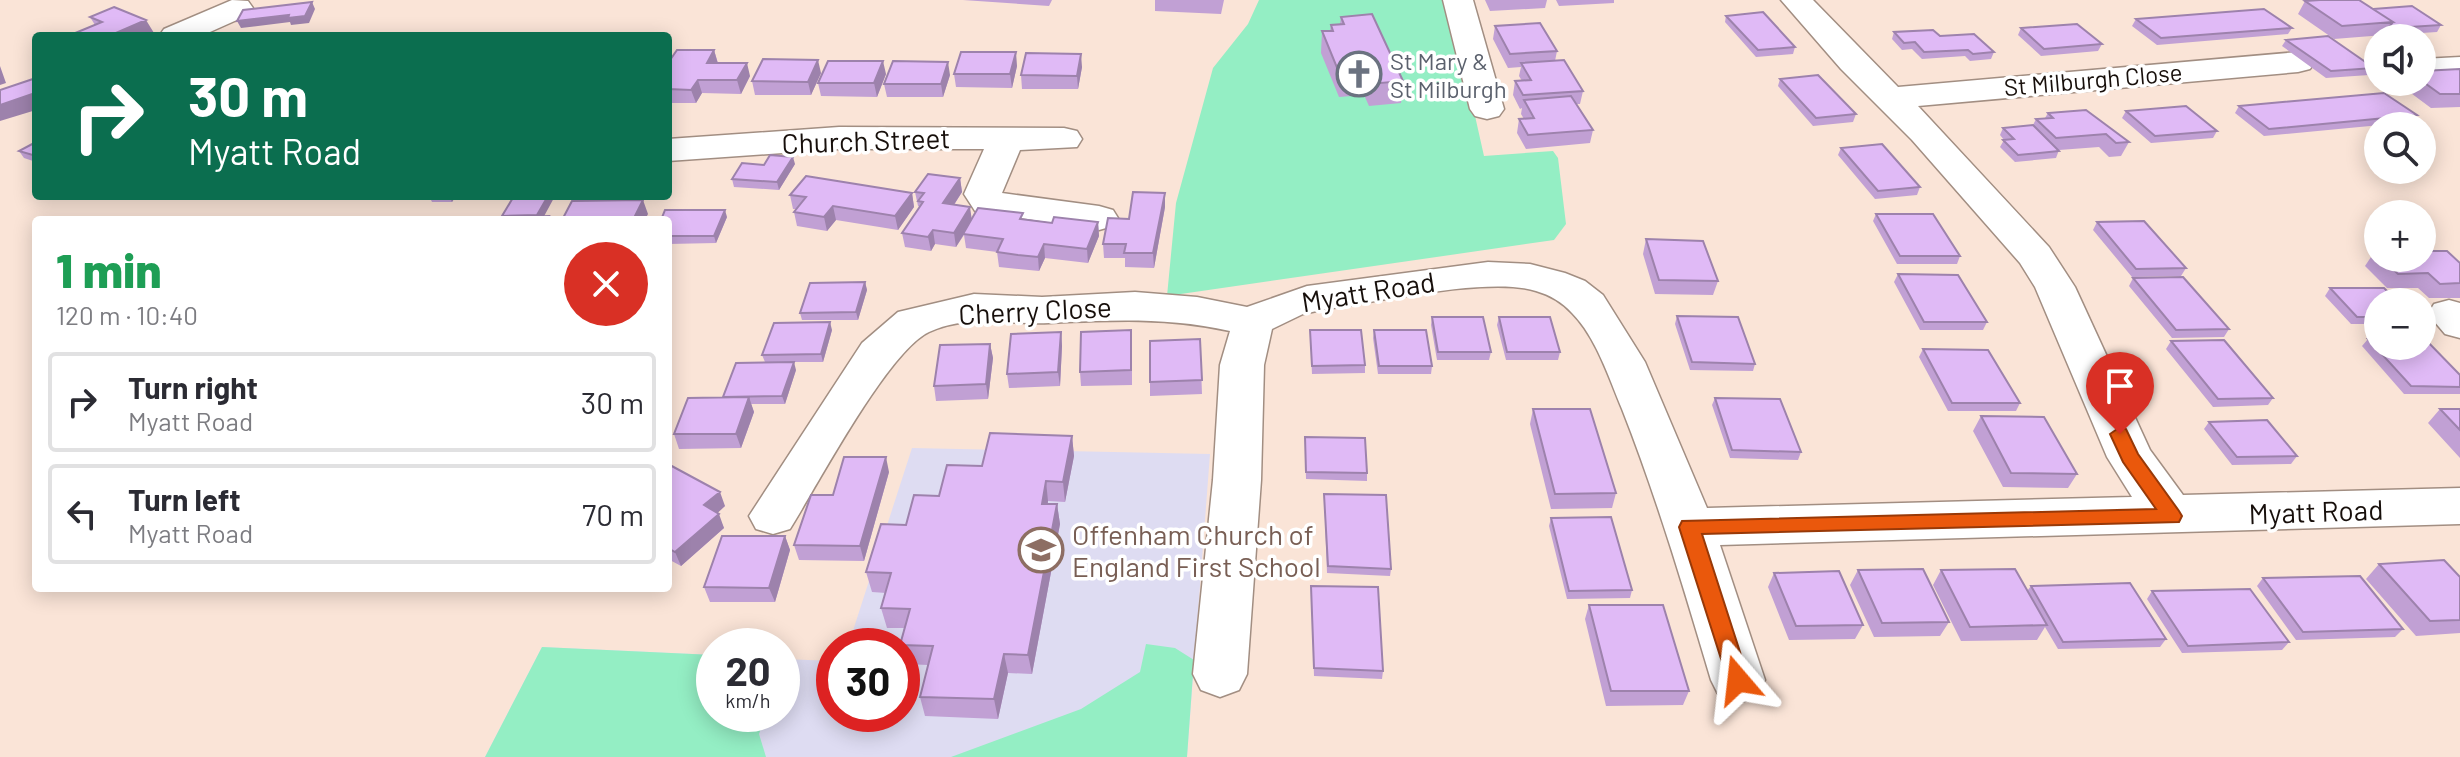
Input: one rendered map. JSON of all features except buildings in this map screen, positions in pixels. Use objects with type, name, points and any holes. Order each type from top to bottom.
[{"type":"street","points":[[1796,0],[1995,209],[2035,256],[2055,287],[2130,457],[2172,516]]},
{"type":"street","points":[[183,32],[242,4]]},
{"type":"street","points":[[224,32],[242,4]]},
{"type":"street","points":[[1471,19],[1487,109]]},
{"type":"street","name":"St Milburgh Close","points":[[1888,98],[2298,62]]},
{"type":"street","points":[[2436,68],[2460,67]]},
{"type":"street","name":"Church Street","points":[[672,150],[839,138],[1064,139]]},
{"type":"street","points":[[1007,138],[983,194],[988,203],[1099,218]]},
{"type":"street","name":"Myatt Road","points":[[1253,322],[1277,306],[1312,298],[1473,274],[1525,276],[1575,292],[1604,326],[1626,368],[1690,527],[1738,680]]},
{"type":"street","name":"Cherry Close","points":[[773,516],[877,353],[913,322],[974,307],[1042,310],[1135,305],[1197,310],[1253,322]]},
{"type":"street","points":[[1220,674],[1237,480],[1242,365],[1253,322]]},
{"type":"street","name":"Myatt Road","points":[[1690,527],[2460,506]]},
{"type":"shaded area","name":"Offenham Church of England First School","points":[[912,448],[1210,454],[1187,757],[485,757],[542,647],[696,654],[696,732],[800,732],[800,660],[816,660],[816,732],[920,732],[920,628],[854,628]]},
{"type":"green space","points":[[1259,0],[1449,0],[1484,156],[1553,151],[1558,158],[1566,224],[1554,240],[1167,296],[1176,203],[1213,68],[1248,24]]},
{"type":"green space","points":[[1146,644],[1175,648],[1194,660],[1187,757],[951,757],[1081,709],[1140,672]]},
{"type":"green space","points":[[542,647],[696,654],[696,732],[760,732],[766,757],[485,757]]},
{"type":"place","name":"St Mary & St Milburgh","points":[[1359,74]]},
{"type":"place","name":"Offenham Church of England First School","points":[[1041,550]]},
{"type":"route","points":[[1738,680],[1690,527],[2172,516],[2130,457],[2120,434]]}]
